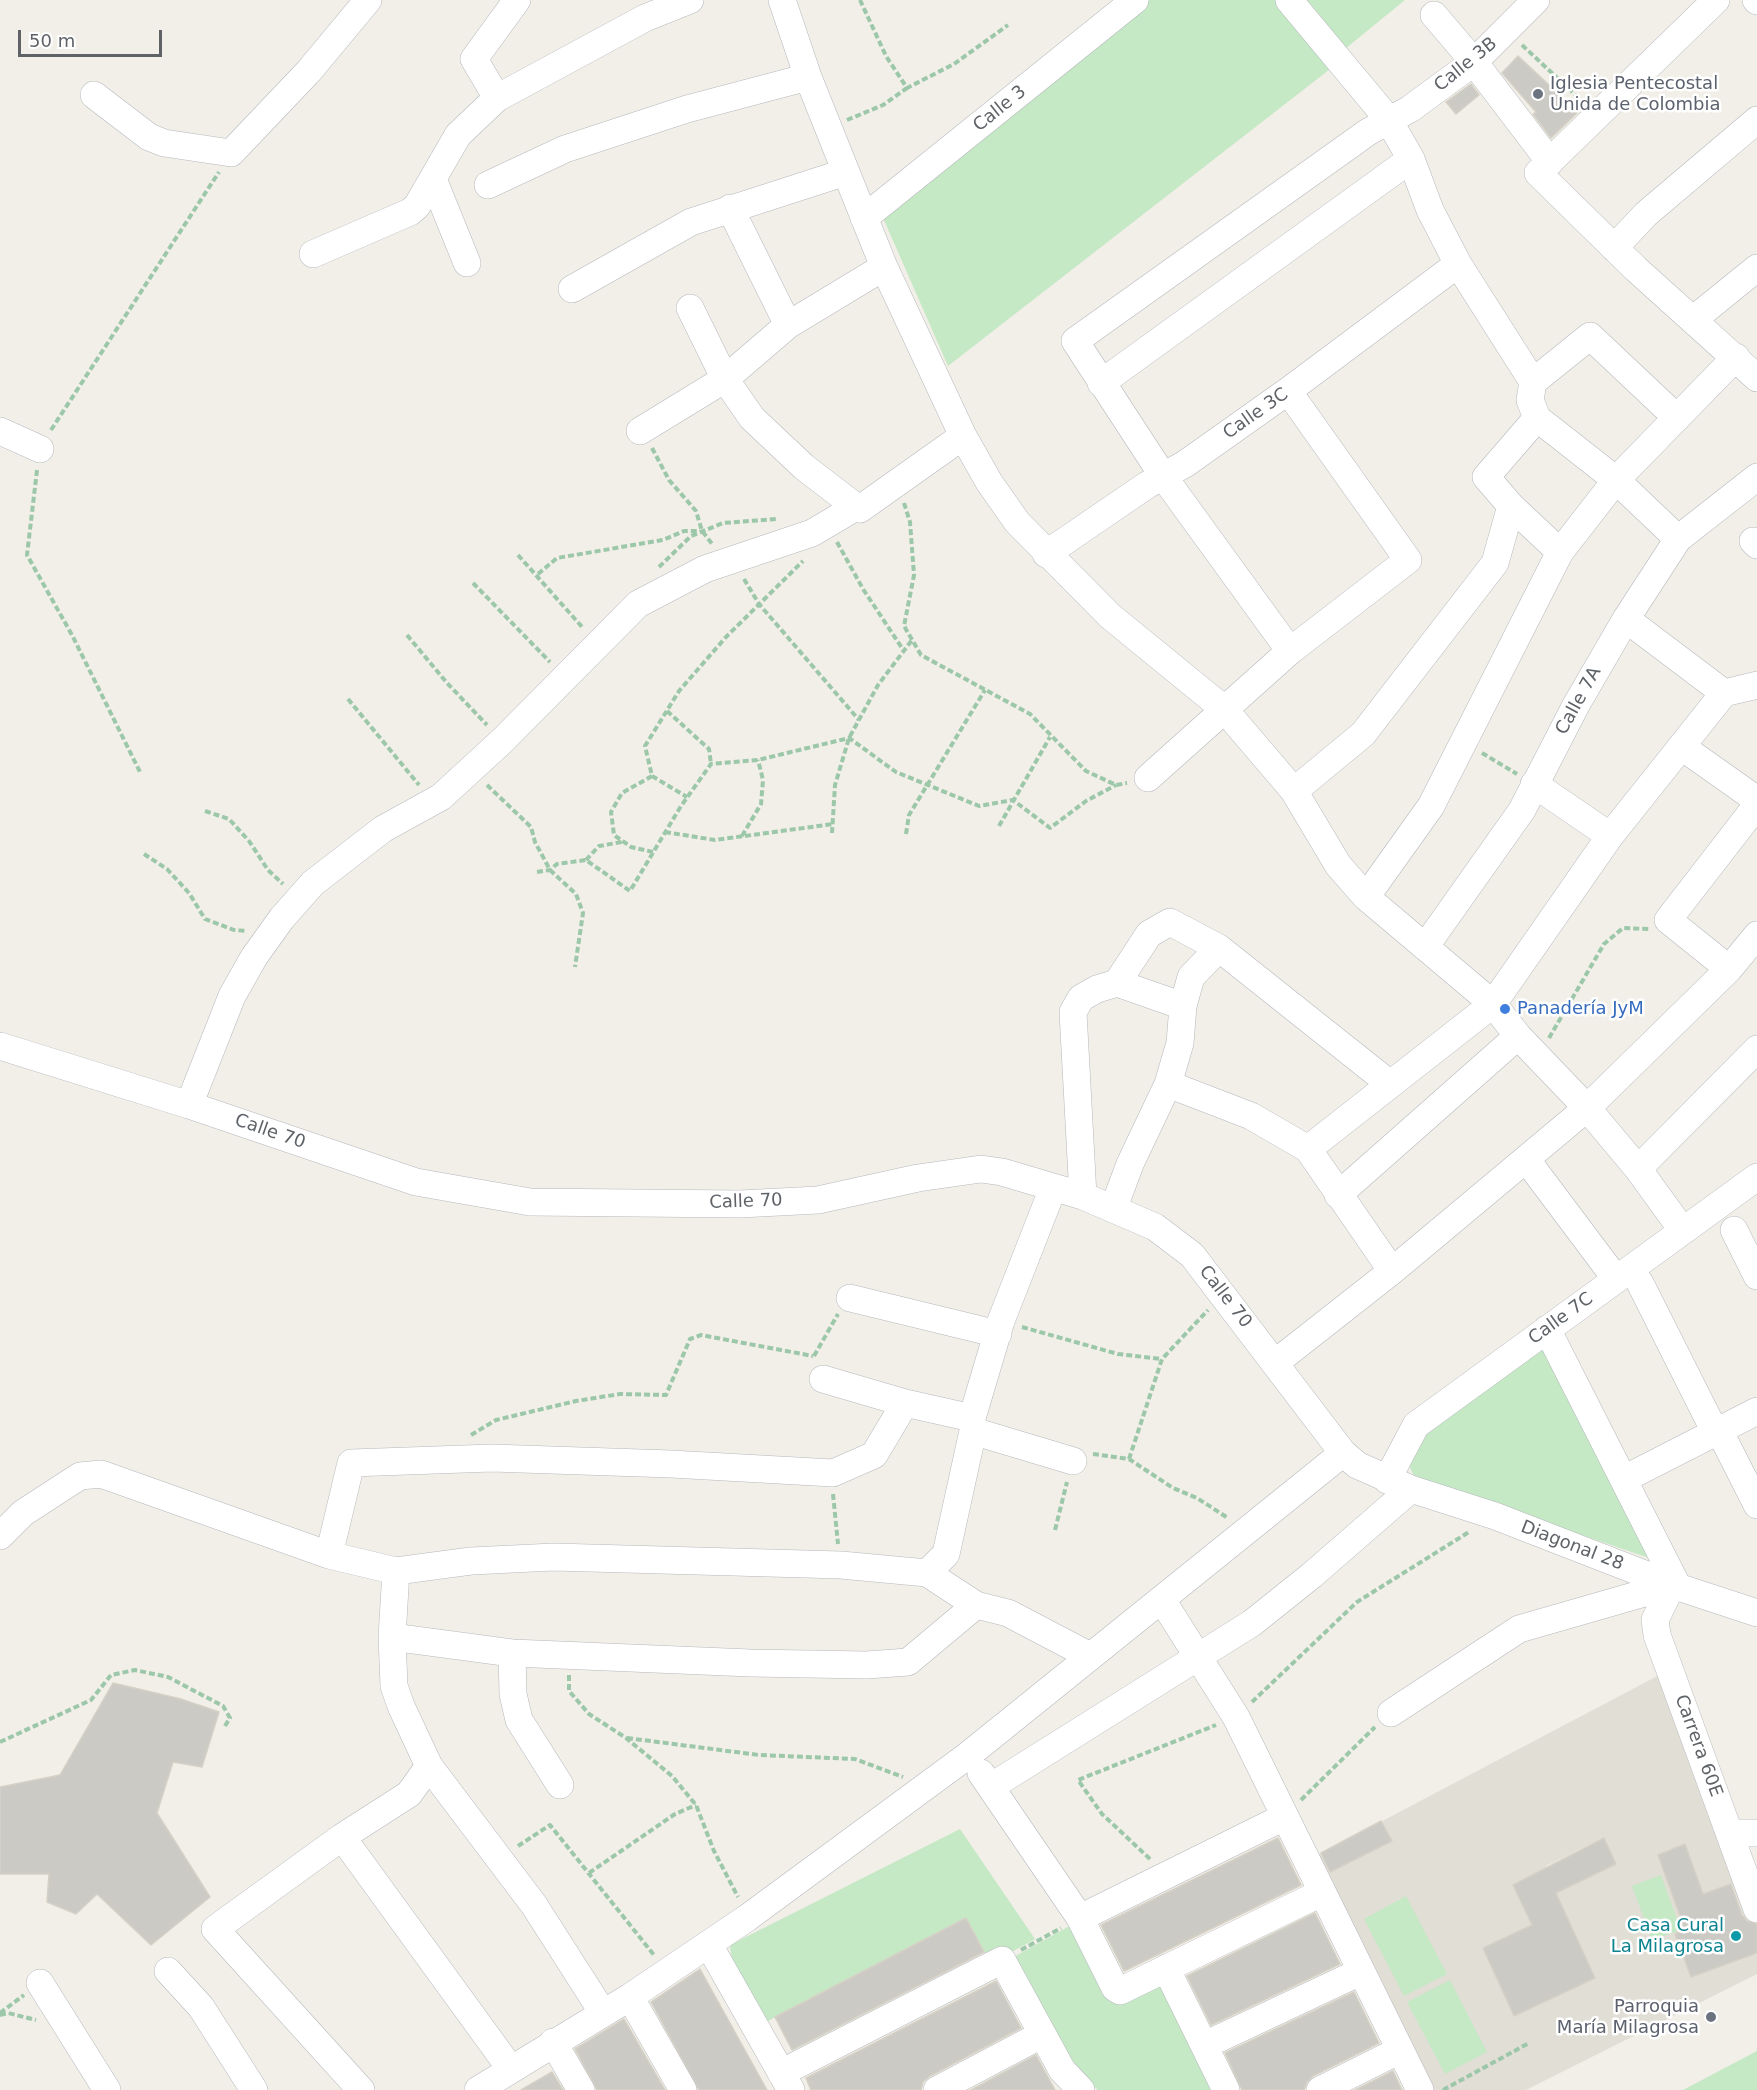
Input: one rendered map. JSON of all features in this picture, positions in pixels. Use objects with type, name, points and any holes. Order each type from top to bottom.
[{"type":"street","points":[[94,95],[149,137],[164,143],[231,153],[309,71],[368,0]]},
{"type":"street","points":[[497,98],[474,59],[517,0]]},
{"type":"street","points":[[313,254],[410,212],[417,206],[458,135],[497,98],[645,18],[690,0]]},
{"type":"street","points":[[782,0],[808,77],[884,267],[963,436],[989,482],[1017,522],[1110,616],[1224,709],[1294,791],[1338,865],[1366,897],[1493,1004],[1518,1036],[1587,1108],[1638,1169],[1683,1231]]},
{"type":"street","name":"Calle 3","points":[[864,218],[1135,0]]},
{"type":"street","points":[[1289,0],[1388,119],[1411,159],[1430,210],[1458,264],[1533,382]]},
{"type":"street","name":"Calle 3B","points":[[1101,383],[1075,341],[1388,119],[1410,109],[1474,62],[1536,0]]},
{"type":"street","points":[[1544,168],[1716,0]]},
{"type":"street","points":[[1434,15],[1474,62],[1544,168],[1614,248],[1757,378]]},
{"type":"street","points":[[488,185],[565,149],[687,110],[808,77]]},
{"type":"street","points":[[1614,248],[1646,214],[1757,120]]},
{"type":"street","points":[[1290,651],[1163,476],[1101,383],[1411,159]]},
{"type":"street","points":[[572,289],[691,222],[846,172]]},
{"type":"street","points":[[433,179],[467,263]]},
{"type":"street","points":[[730,208],[788,325]]},
{"type":"street","name":"Calle 3C","points":[[1047,554],[1163,476],[1185,464],[1288,392],[1458,264]]},
{"type":"street","points":[[639,431],[725,379],[788,325],[884,267]]},
{"type":"street","points":[[1694,319],[1757,268]]},
{"type":"street","points":[[690,308],[725,379],[752,418],[804,467],[860,509],[963,436]]},
{"type":"street","points":[[1677,418],[1590,336],[1533,382],[1530,400],[1537,418],[1616,480],[1678,539]]},
{"type":"street","points":[[1366,897],[1431,806],[1560,552],[1616,480],[1736,357]]},
{"type":"street","points":[[1148,778],[1290,651],[1408,560],[1288,392]]},
{"type":"street","points":[[1537,418],[1486,477],[1511,507],[1560,552]]},
{"type":"street","points":[[0,431],[40,448]]},
{"type":"street","name":"Calle 7A","points":[[1425,947],[1522,810],[1534,784],[1626,619],[1678,539],[1757,477]]},
{"type":"street","points":[[189,1105],[232,996],[270,934],[313,883],[383,829],[432,802],[470,771],[638,604],[726,562],[812,533],[856,507]]},
{"type":"street","points":[[1294,791],[1363,734],[1495,563],[1511,507]]},
{"type":"street","points":[[1626,619],[1725,693]]},
{"type":"street","points":[[1308,1149],[1493,1004],[1610,836],[1725,693],[1757,686]]},
{"type":"street","points":[[1682,747],[1757,800]]},
{"type":"street","points":[[1534,784],[1610,836]]},
{"type":"street","points":[[1729,969],[1668,920],[1757,805]]},
{"type":"street","points":[[1117,983],[1149,934],[1170,921],[1220,948],[1390,1084]]},
{"type":"street","points":[[1275,1363],[1392,1271],[1587,1108],[1729,969],[1757,935]]},
{"type":"street","points":[[1114,1207],[1130,1164],[1168,1084],[1180,1043],[1183,1006],[1191,977],[1220,948]]},
{"type":"street","points":[[1083,1196],[1072,1012],[1081,998],[1097,989],[1117,983],[1183,1006]]},
{"type":"street","points":[[1338,1196],[1518,1036]]},
{"type":"street","name":"Calle 70","points":[[0,1046],[189,1105],[417,1182],[530,1202],[740,1204],[818,1200],[918,1178],[981,1169],[1002,1172],[1083,1196],[1114,1207],[1155,1227],[1197,1260],[1343,1453],[1357,1465],[1399,1484]]},
{"type":"street","points":[[1638,1169],[1757,1049]]},
{"type":"street","points":[[1168,1084],[1251,1116],[1308,1149],[1338,1196],[1392,1271]]},
{"type":"street","points":[[1526,1159],[1628,1281],[1717,1431],[1757,1505]]},
{"type":"street","name":"Calle 7C","points":[[1399,1484],[1416,1425],[1547,1329],[1628,1281],[1683,1231],[1757,1177]]},
{"type":"street","points":[[927,1574],[946,1554],[972,1425],[999,1327],[1053,1188]]},
{"type":"street","points":[[1734,1230],[1757,1276]]},
{"type":"street","points":[[850,1298],[999,1327]]},
{"type":"street","points":[[1391,1713],[1519,1629],[1675,1586],[1547,1329]]},
{"type":"street","points":[[818,1367],[905,1403],[1073,1461]]},
{"type":"street","points":[[329,1555],[351,1463],[465,1459],[671,1464],[832,1473],[874,1455],[905,1403]]},
{"type":"street","points":[[1623,1479],[1757,1411]]},
{"type":"street","points":[[478,2090],[510,2068],[667,1973],[747,1918],[925,1787],[967,1756],[1343,1453]]},
{"type":"street","points":[[2,1527],[80,1476],[101,1474],[329,1555],[396,1571],[471,1561],[555,1557],[841,1565],[927,1574],[976,1605],[1008,1613],[1090,1656]]},
{"type":"street","points":[[992,1786],[1252,1623],[1312,1575],[1399,1484]]},
{"type":"street","name":"Diagonal 28","points":[[1399,1484],[1495,1516],[1675,1586],[1757,1613]]},
{"type":"street","points":[[396,1571],[392,1637],[394,1686],[429,1766],[534,1905],[603,2013]]},
{"type":"street","name":"Carrera 60E","points":[[1675,1586],[1654,1620],[1657,1635],[1757,1909]]},
{"type":"street","points":[[1162,1600],[1236,1717],[1420,2090]]},
{"type":"street","points":[[392,1637],[512,1653],[750,1663],[867,1665],[908,1662],[976,1605]]},
{"type":"street","points":[[512,1653],[513,1694],[519,1720],[560,1785]]},
{"type":"street","points":[[967,1756],[992,1786],[1080,1918],[1115,1988],[1120,1991],[1322,1893]]},
{"type":"street","points":[[352,2087],[215,1929],[342,1837],[409,1794],[429,1766]]},
{"type":"street","points":[[1080,1918],[1284,1816]]},
{"type":"street","points":[[1730,1833],[1757,1833]]},
{"type":"street","points":[[342,1837],[510,2068]]},
{"type":"street","points":[[709,1944],[786,2081],[1002,1960],[1062,2070],[1081,2090]]},
{"type":"street","points":[[1166,1968],[1226,2090]]},
{"type":"street","points":[[168,1971],[201,2007],[254,2090]]},
{"type":"street","points":[[1205,2045],[1360,1972]]},
{"type":"street","points":[[40,1983],[107,2090]]},
{"type":"street","points":[[630,1997],[683,2090]]},
{"type":"street","points":[[937,2090],[1041,2035]]},
{"type":"street","points":[[553,2042],[581,2090]]},
{"type":"street","points":[[1320,2090],[1400,2050]]},
{"type":"path","points":[[860,0],[886,56],[907,88]]},
{"type":"path","points":[[828,127],[883,105],[907,88],[954,64],[1008,25]]},
{"type":"path","points":[[1507,31],[1599,116]]},
{"type":"path","points":[[141,774],[72,635],[27,555],[40,448],[231,153]]},
{"type":"path","points":[[639,431],[656,454],[669,480],[696,511],[702,531],[726,562],[748,582],[759,604],[859,720]]},
{"type":"path","points":[[898,482],[910,522],[914,575],[904,626],[921,655],[1030,714],[1050,737],[1086,771],[1116,785]]},
{"type":"path","points":[[827,524],[869,599],[904,651]]},
{"type":"path","points":[[538,574],[557,558],[663,540],[684,531],[702,531]]},
{"type":"path","points":[[518,555],[538,574],[597,645]]},
{"type":"path","points":[[687,797],[652,776],[645,746],[679,690],[807,556]]},
{"type":"path","points":[[473,584],[565,678]]},
{"type":"path","points":[[407,635],[447,683],[502,741]]},
{"type":"path","points":[[832,833],[835,786],[849,738],[878,685],[912,640]]},
{"type":"path","points":[[906,834],[909,815],[985,690]]},
{"type":"path","points":[[348,699],[432,802]]},
{"type":"path","points":[[586,860],[630,891],[687,797],[711,764],[709,749],[667,711]]},
{"type":"path","points":[[999,826],[1050,737]]},
{"type":"path","points":[[711,764],[758,759],[849,738],[896,772],[979,806],[1013,800],[1050,828],[1086,801],[1116,785],[1148,778]]},
{"type":"path","points":[[1464,742],[1534,784]]},
{"type":"path","points":[[742,836],[761,804],[763,780],[758,759]]},
{"type":"path","points":[[470,771],[531,827],[535,842],[550,870],[576,894],[583,913],[575,967]]},
{"type":"path","points":[[652,776],[622,793],[611,812],[614,835],[631,847],[653,852]]},
{"type":"path","points":[[205,811],[229,819],[249,841],[268,870],[299,899]]},
{"type":"path","points":[[665,832],[715,840],[833,824]]},
{"type":"path","points":[[537,872],[550,870],[556,864],[586,860],[599,846],[623,842]]},
{"type":"path","points":[[144,854],[167,869],[189,893],[205,919],[234,930],[270,934]]},
{"type":"path","points":[[1538,1056],[1604,944],[1623,927],[1652,929],[1668,920]]},
{"type":"path","points":[[1129,1460],[1162,1359],[1224,1294]]},
{"type":"path","points":[[465,1459],[463,1444],[466,1438],[496,1420],[576,1401],[609,1396],[666,1395],[690,1339],[701,1335],[818,1367],[850,1298]]},
{"type":"path","points":[[999,1327],[1118,1354],[1162,1359]]},
{"type":"path","points":[[1055,1530],[1073,1461],[1094,1454],[1129,1460],[1247,1529]]},
{"type":"path","points":[[832,1473],[833,1509],[841,1565]]},
{"type":"path","points":[[1166,1874],[1102,1814],[1078,1780],[1236,1717],[1357,1602],[1495,1516]]},
{"type":"path","points":[[569,1654],[568,1691],[589,1714],[626,1738],[672,1776],[696,1804],[714,1851],[747,1918]]},
{"type":"path","points":[[0,1742],[91,1700],[111,1675],[135,1670],[168,1677],[223,1706],[230,1718],[225,1726]]},
{"type":"path","points":[[1284,1816],[1391,1713]]},
{"type":"path","points":[[626,1738],[759,1755],[855,1759],[925,1787]]},
{"type":"path","points":[[589,1872],[675,1814],[696,1804]]},
{"type":"path","points":[[499,1859],[550,1825],[667,1973]]},
{"type":"path","points":[[1002,1960],[1080,1918]]},
{"type":"path","points":[[1443,2090],[1529,2043]]},
{"type":"shaded area","points":[[1663,1673],[1757,1932],[1757,1953],[1757,1974],[1526,2090],[1432,2090],[1316,1856]],"holes":[[[1603,1838],[1616,1864],[1558,1892],[1546,1866]],[[1685,1845],[1703,1894],[1732,1884],[1757,1953],[1691,1977],[1675,1934],[1685,1930],[1658,1855]],[[1545,1870],[1595,1978],[1514,2016],[1483,1948],[1532,1925],[1513,1885]]]},
{"type":"green space","points":[[1146,0],[1279,0],[1334,66],[948,366],[880,211]]},
{"type":"green space","points":[[1303,0],[1405,0],[1345,49]]},
{"type":"green space","points":[[1543,1345],[1652,1559],[1415,1478],[1408,1463],[1426,1432]]},
{"type":"green space","points":[[960,1829],[1035,1939],[1010,1953],[1006,1947],[987,1957],[966,1918],[766,2022],[733,1969],[730,1945]]},
{"type":"green space","points":[[1661,1875],[1681,1930],[1652,1940],[1632,1886]]},
{"type":"green space","points":[[1406,1896],[1447,1974],[1404,1996],[1364,1919]]},
{"type":"green space","points":[[1075,1923],[1114,1995],[1164,1983],[1219,2090],[1098,2090],[1089,2082],[1062,2047],[1012,1958]]},
{"type":"green space","points":[[1450,1980],[1487,2052],[1445,2074],[1407,2002]]},
{"type":"green space","points":[[1757,2051],[1757,2090],[1683,2090]]},
{"type":"building","name":"Iglesia Pentecostal Unida de Colombia","points":[[1518,56],[1578,112],[1551,138],[1533,114],[1536,112],[1502,73]]},
{"type":"building","points":[[1471,84],[1479,95],[1456,114],[1446,102]]},
{"type":"building","points":[[113,1683],[181,1699],[219,1712],[202,1767],[173,1762],[157,1813],[210,1897],[151,1945],[97,1894],[76,1914],[47,1902],[49,1874],[0,1874],[0,1787],[60,1775]]},
{"type":"building","points":[[1381,1821],[1392,1841],[1330,1872],[1321,1853]]},
{"type":"building","points":[[1278,1838],[1301,1885],[1124,1971],[1101,1925]]},
{"type":"building","points":[[1604,1838],[1616,1864],[1556,1893],[1595,1978],[1514,2016],[1483,1948],[1532,1925],[1513,1885]]},
{"type":"building","points":[[1685,1844],[1703,1894],[1731,1884],[1742,1915],[1747,1921],[1757,1924],[1757,1953],[1691,1977],[1675,1934],[1685,1930],[1658,1855]]},
{"type":"building","points":[[1315,1913],[1340,1964],[1211,2025],[1187,1976]]},
{"type":"building","points":[[966,1918],[984,1952],[792,2050],[775,2017]]},
{"type":"building","points":[[700,1969],[767,2090],[699,2090],[651,2002]]},
{"type":"building","points":[[996,1981],[1021,2028],[930,2076],[923,2082],[921,2090],[811,2090],[806,2078]]},
{"type":"building","points":[[1354,1992],[1379,2043],[1313,2076],[1307,2082],[1304,2090],[1242,2090],[1225,2053]]},
{"type":"building","points":[[624,2019],[665,2090],[597,2090],[575,2049]]},
{"type":"building","points":[[1036,2055],[1055,2090],[971,2090]]},
{"type":"building","points":[[1393,2071],[1402,2090],[1355,2090]]},
{"type":"building","points":[[552,2072],[563,2090],[521,2090]]},
{"type":"place","name":"Iglesia Pentecostal Unida de Colombia","points":[[1538,94]]},
{"type":"place","name":"Panadería JyM","points":[[1505,1009]]},
{"type":"place","name":"Casa Cural La Milagrosa","points":[[1736,1936]]},
{"type":"place","name":"Parroquia María Milagrosa","points":[[1711,2017]]}]
